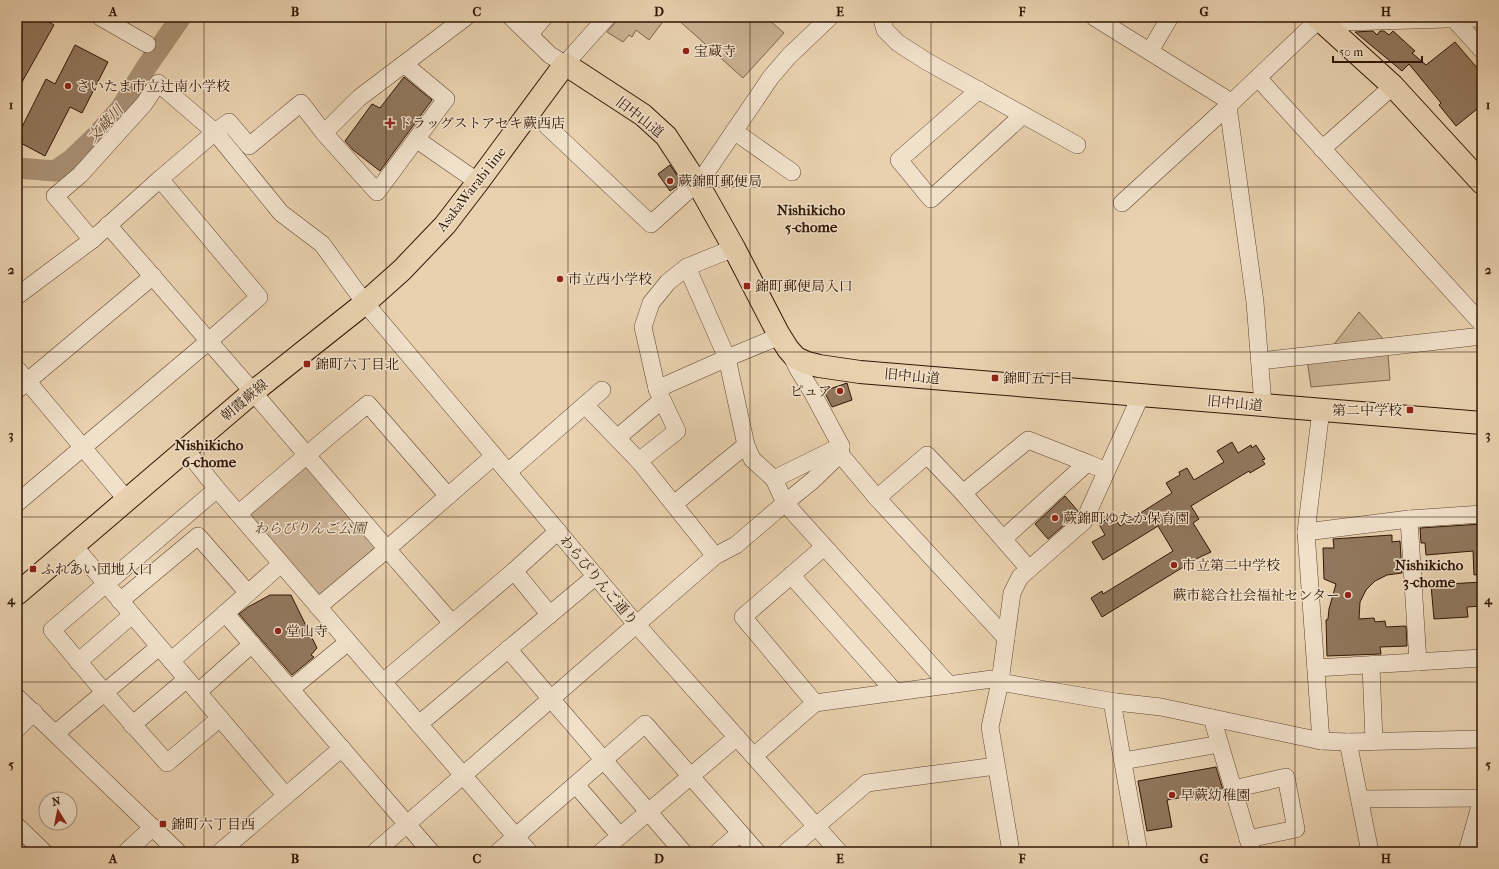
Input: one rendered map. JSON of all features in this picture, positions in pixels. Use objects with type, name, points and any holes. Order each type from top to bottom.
[{"type":"main road","points":[[1318,17],[1392,86],[1482,184]]},
{"type":"main road","name":"AsakaWarabi line","points":[[365,303],[402,270],[445,224],[565,64]]},
{"type":"main road","name":"旧中山道","points":[[565,64],[643,115],[666,136],[697,183],[734,248],[784,343],[796,358],[806,362],[819,366],[854,371],[1482,423]]},
{"type":"main road","name":"朝霞蕨線","points":[[17,594],[254,392],[365,303]]},
{"type":"street","points":[[100,17],[147,44]]},
{"type":"street","points":[[324,133],[359,98],[466,17]]},
{"type":"street","name":"旧中山道","points":[[511,17],[550,55],[565,64]]},
{"type":"street","points":[[530,34],[544,17]]},
{"type":"street","points":[[565,64],[607,17]]},
{"type":"street","points":[[547,126],[651,224],[703,177],[771,77],[789,56],[830,17]]},
{"type":"street","points":[[1094,17],[1150,51],[1227,102],[1255,302],[1263,406]]},
{"type":"street","points":[[1150,51],[1170,17]]},
{"type":"street","points":[[1122,203],[1227,102],[1258,78],[1312,26],[1318,17],[1344,22],[1482,18]]},
{"type":"street","points":[[885,18],[885,30],[898,43],[1077,145]]},
{"type":"street","points":[[1454,19],[1482,50]]},
{"type":"street","points":[[17,296],[92,240],[160,179],[215,132],[229,122],[249,146],[301,103],[324,133],[377,192],[446,99],[404,64]]},
{"type":"street","points":[[1258,78],[1482,324]]},
{"type":"street","name":"わらびりんご通り","points":[[92,240],[55,196],[80,176],[144,104],[158,83],[215,132],[281,213],[322,244],[365,303],[636,624],[839,852]]},
{"type":"street","points":[[1322,149],[1392,86]]},
{"type":"street","points":[[979,90],[899,160],[931,200],[1023,115]]},
{"type":"street","points":[[734,131],[792,172]]},
{"type":"street","points":[[416,139],[478,182]]},
{"type":"street","points":[[17,503],[259,297],[160,179]]},
{"type":"street","points":[[108,225],[254,392],[387,550],[452,623]]},
{"type":"street","points":[[639,461],[677,431],[660,394],[643,327],[651,303],[668,282],[686,266],[734,248]]},
{"type":"street","points":[[686,266],[727,358],[746,445],[752,459],[774,479],[785,503],[949,685]]},
{"type":"street","points":[[128,500],[83,447],[20,380],[153,276]]},
{"type":"street","points":[[1260,361],[1482,336]]},
{"type":"street","points":[[617,438],[660,394],[727,358],[784,343],[811,390],[840,450],[877,498],[1006,638]]},
{"type":"street","points":[[508,472],[602,390]]},
{"type":"street","points":[[1011,852],[990,727],[1000,682],[1012,593],[1020,577],[1084,521],[1141,395]]},
{"type":"street","points":[[238,514],[368,404],[448,496]]},
{"type":"street","points":[[585,405],[639,461],[716,556]]},
{"type":"street","points":[[1321,410],[1306,532],[1321,741]]},
{"type":"street","points":[[963,493],[1028,440],[1107,471]]},
{"type":"street","points":[[674,504],[746,445]]},
{"type":"street","points":[[186,450],[217,490],[529,852]]},
{"type":"street","points":[[774,479],[840,450]]},
{"type":"street","points":[[376,852],[636,624],[716,556],[736,545],[812,481],[840,450]]},
{"type":"street","points":[[877,498],[927,455],[963,493],[1029,569]]},
{"type":"street","points":[[318,607],[387,550],[494,456]]},
{"type":"street","points":[[1003,539],[1087,463]]},
{"type":"street","points":[[217,490],[52,630],[132,725],[167,763],[220,718]]},
{"type":"street","points":[[1306,532],[1409,519],[1482,514]]},
{"type":"street","points":[[1409,519],[1418,662]]},
{"type":"street","points":[[383,682],[514,571],[558,531]]},
{"type":"street","points":[[120,601],[198,536],[248,593]]},
{"type":"street","points":[[74,546],[286,796]]},
{"type":"street","points":[[815,703],[743,617],[824,547]]},
{"type":"street","points":[[171,660],[281,564]]},
{"type":"street","points":[[514,571],[550,615]]},
{"type":"street","points":[[791,575],[895,692]]},
{"type":"street","points":[[419,724],[596,576]]},
{"type":"street","points":[[225,613],[431,852]]},
{"type":"street","points":[[78,662],[132,615]]},
{"type":"street","points":[[291,689],[348,642]]},
{"type":"street","points":[[132,725],[192,686],[252,644]]},
{"type":"street","points":[[56,734],[159,647]]},
{"type":"street","points":[[508,649],[683,852]]},
{"type":"street","points":[[1316,668],[1482,658]]},
{"type":"street","points":[[1371,665],[1374,741]]},
{"type":"street","points":[[754,756],[815,703],[992,679],[1000,682],[1116,702],[1161,707],[1321,741],[1348,742],[1482,739]]},
{"type":"street","points":[[17,697],[178,852]]},
{"type":"street","points":[[1116,702],[1114,707],[1139,852]]},
{"type":"street","points":[[17,729],[34,712]]},
{"type":"street","points":[[1212,718],[1233,789],[1250,845],[1296,829],[1286,777],[1233,789]]},
{"type":"street","points":[[498,852],[645,724],[756,852]]},
{"type":"street","points":[[576,785],[613,846],[648,811],[737,737]]},
{"type":"street","points":[[1348,742],[1370,852]]},
{"type":"street","points":[[1123,761],[1220,744]]},
{"type":"street","points":[[220,852],[342,748]]},
{"type":"street","points":[[786,852],[868,783],[996,766]]},
{"type":"street","points":[[1360,798],[1482,798],[1466,852]]},
{"type":"street","points":[[17,826],[44,852]]},
{"type":"street","points":[[126,852],[153,827]]},
{"type":"street","points":[[718,852],[740,833]]},
{"type":"green space","points":[[620,17],[662,17],[665,19],[649,40],[636,30],[632,37],[629,35],[623,42],[607,32]]},
{"type":"green space","points":[[675,17],[766,17],[784,33],[743,78]]},
{"type":"green space","points":[[1359,312],[1387,343],[1390,380],[1311,387],[1307,359],[1325,356]]},
{"type":"green space","name":"わらびりんご公園","points":[[307,455],[387,549],[318,607],[238,514]]},
{"type":"building","points":[[17,17],[40,17],[54,25],[17,91]]},
{"type":"building","points":[[1373,31],[1377,35],[1380,31],[1384,31],[1389,35],[1393,31],[1415,51],[1412,53],[1426,65],[1455,42],[1478,69],[1482,65],[1482,105],[1456,126],[1439,105],[1441,103],[1409,64],[1402,71],[1355,32]]},
{"type":"building","points":[[75,45],[108,62],[82,113],[70,107],[45,156],[17,141],[17,137],[46,79],[55,84]]},
{"type":"building","points":[[404,77],[432,100],[380,171],[353,150],[345,141],[372,104],[380,108]]},
{"type":"building","points":[[670,165],[682,183],[670,191],[658,174]]},
{"type":"building","points":[[847,383],[852,400],[832,407],[824,391]]},
{"type":"building","points":[[1232,442],[1238,453],[1251,445],[1252,448],[1256,445],[1265,459],[1262,460],[1265,464],[1250,473],[1249,471],[1191,506],[1199,519],[1193,523],[1211,552],[1198,558],[1102,617],[1091,598],[1102,591],[1103,594],[1173,551],[1158,526],[1103,560],[1092,542],[1105,535],[1099,524],[1113,515],[1120,526],[1172,493],[1166,483],[1180,475],[1179,472],[1187,468],[1194,480],[1224,462],[1217,451]]},
{"type":"building","points":[[1065,496],[1078,511],[1076,515],[1048,539],[1035,524]]},
{"type":"building","points":[[1482,524],[1482,574],[1474,575],[1473,551],[1426,555],[1425,543],[1421,543],[1420,528]]},
{"type":"building","name":"蕨市総合社会福祉センター","points":[[1392,535],[1392,542],[1400,541],[1402,573],[1387,575],[1375,581],[1366,590],[1360,602],[1359,619],[1374,618],[1375,622],[1385,621],[1386,627],[1406,626],[1407,646],[1380,647],[1381,654],[1327,656],[1326,620],[1328,619],[1329,609],[1336,584],[1324,579],[1323,548],[1334,548],[1333,539]]},
{"type":"building","points":[[1482,582],[1482,606],[1467,607],[1468,617],[1434,619],[1431,585]]},
{"type":"building","name":"堂山寺","points":[[270,595],[291,595],[317,648],[311,655],[314,657],[292,675],[239,614],[248,607]]},
{"type":"building","points":[[1216,767],[1223,790],[1167,800],[1172,827],[1147,831],[1138,781]]},
{"type":"waterway","name":"文蔵川","points":[[17,168],[55,171],[71,160],[97,135],[121,108],[145,69],[181,17]]},
{"type":"place","name":"宝蔵寺","points":[[686,51]]},
{"type":"place","name":"さいたま市立辻南小学校","points":[[68,86]]},
{"type":"place","name":"ドラッグストアセキ蕨西店","points":[[390,123]]},
{"type":"place","name":"蕨錦町郵便局","points":[[670,181]]},
{"type":"place","name":"市立西小学校","points":[[560,279]]},
{"type":"place","name":"錦町郵便局入口","points":[[747,286]]},
{"type":"place","name":"錦町六丁目北","points":[[307,364]]},
{"type":"place","name":"錦町五丁目","points":[[995,378]]},
{"type":"place","name":"ピュア","points":[[840,391]]},
{"type":"place","name":"第二中学校","points":[[1410,410]]},
{"type":"place","name":"蕨錦町ゆたか保育園","points":[[1055,518]]},
{"type":"place","name":"市立第二中学校","points":[[1174,565]]},
{"type":"place","name":"ふれあい団地入口","points":[[33,569]]},
{"type":"place","name":"蕨市総合社会福祉センター","points":[[1348,595]]},
{"type":"place","name":"堂山寺","points":[[278,631]]},
{"type":"place","name":"早蕨幼稚園","points":[[1172,795]]},
{"type":"place","name":"錦町六丁目西","points":[[163,824]]},
{"type":"district","name":"Nishikicho 5-chome","points":[[811,218]]},
{"type":"district","name":"Nishikicho 6-chome","points":[[209,454]]},
{"type":"district","name":"Nishikicho 3-chome","points":[[1429,574]]}]
